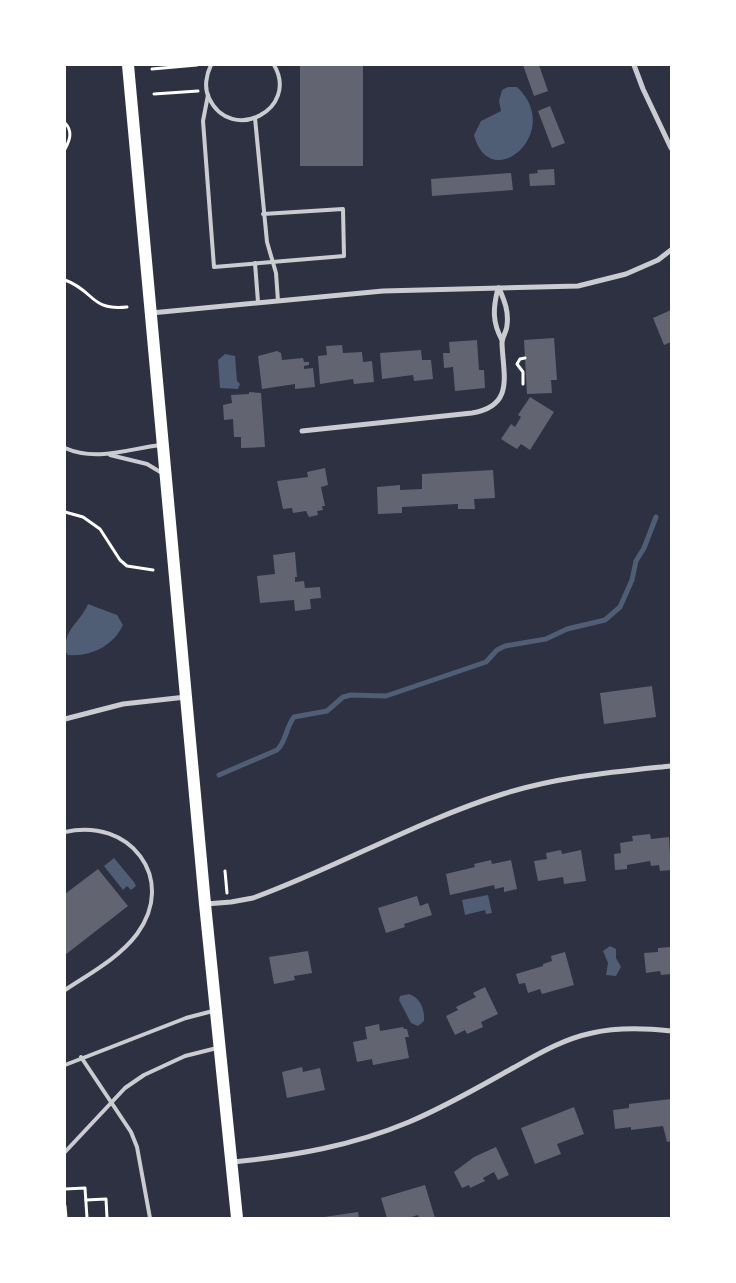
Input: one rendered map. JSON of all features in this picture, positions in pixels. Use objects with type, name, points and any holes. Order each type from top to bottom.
[{"type":"main road","points":[[128,65],[205,904],[238,1218]]},
{"type":"street","points":[[634,65],[640,83],[671,148]]},
{"type":"street","points":[[151,313],[384,291],[561,287],[594,284],[634,271],[658,260],[671,250]]},
{"type":"street","points":[[302,431],[472,413],[488,408],[500,398],[504,388],[502,340],[508,326],[506,306],[499,288]]},
{"type":"street","points":[[499,288],[494,306],[495,327],[502,340]]},
{"type":"street","points":[[65,719],[123,704],[186,697]]},
{"type":"street","points":[[205,904],[228,903],[253,898],[438,818],[504,794],[563,779],[671,766]]},
{"type":"street","points":[[232,1162],[310,1152],[384,1132],[433,1111],[547,1049],[573,1038],[591,1033],[630,1028],[671,1031]]},
{"type":"lane","points":[[212,65],[207,76],[204,121],[214,267],[344,256],[343,210],[263,214]]},
{"type":"lane","points":[[207,92],[212,104],[226,116],[236,120],[255,118],[269,109],[278,94],[279,77],[274,65]]},
{"type":"lane","points":[[255,118],[263,214],[271,262],[276,273],[278,300]]},
{"type":"lane","points":[[255,263],[258,302]]},
{"type":"lane","points":[[108,455],[164,445]]},
{"type":"lane","points":[[65,448],[82,454],[108,455],[147,464],[166,475]]},
{"type":"lane","points":[[65,832],[100,831],[122,840],[134,848],[147,866],[151,878],[152,900],[137,933],[105,963],[65,990]]},
{"type":"lane","points":[[65,1064],[186,1018],[217,1010]]},
{"type":"lane","points":[[65,1152],[87,1131],[125,1088],[167,1063],[196,1052],[221,1048]]},
{"type":"lane","points":[[81,1057],[110,1103],[123,1118],[137,1147],[150,1218]]},
{"type":"path","points":[[152,69],[197,65]]},
{"type":"path","points":[[154,94],[207,92]]},
{"type":"path","points":[[65,123],[69,127],[71,136],[65,149]]},
{"type":"path","points":[[65,280],[84,289],[103,307],[110,309],[127,307]]},
{"type":"path","points":[[523,384],[523,372],[517,364],[520,359],[525,358]]},
{"type":"path","points":[[65,512],[83,517],[100,529],[120,560],[127,566],[153,570]]},
{"type":"path","points":[[226,871],[228,903]]},
{"type":"path","points":[[65,1189],[85,1188],[87,1218]]},
{"type":"path","points":[[86,1200],[106,1199],[107,1218]]},
{"type":"path","points":[[65,1206],[66,1218]]},
{"type":"water","points":[[508,87],[517,87],[530,104],[533,122],[529,138],[520,151],[507,158],[494,160],[482,152],[474,135],[481,121],[501,111],[499,101],[502,90]]},
{"type":"water","points":[[225,354],[235,356],[237,381],[240,384],[238,389],[220,388],[218,360]]},
{"type":"water","points":[[88,604],[117,615],[123,625],[113,639],[100,649],[85,654],[68,655],[65,651],[67,636]]},
{"type":"water","points":[[114,858],[134,882],[136,886],[131,890],[127,886],[123,890],[104,866]]},
{"type":"water","points":[[488,895],[492,913],[486,914],[485,910],[465,915],[462,900]]},
{"type":"water","points":[[610,946],[616,949],[616,958],[621,967],[616,976],[606,975],[608,963],[603,951]]},
{"type":"water","points":[[409,994],[419,1001],[423,1008],[424,1021],[418,1026],[411,1023],[399,1000],[400,996]]},
{"type":"building","points":[[300,65],[363,65],[363,166],[300,166]]},
{"type":"building","points":[[523,65],[539,65],[548,91],[534,96]]},
{"type":"building","points":[[550,106],[565,143],[552,148],[538,111]]},
{"type":"building","points":[[554,169],[555,185],[530,186],[529,174],[538,173],[537,170]]},
{"type":"building","points":[[511,173],[513,190],[432,196],[431,179]]},
{"type":"building","points":[[671,310],[671,342],[664,345],[653,318]]},
{"type":"building","points":[[554,338],[557,380],[551,380],[552,393],[527,394],[524,340]]},
{"type":"building","points":[[477,340],[479,370],[484,370],[485,388],[455,391],[453,367],[444,368],[443,353],[450,353],[449,342]]},
{"type":"building","points":[[342,345],[343,353],[362,352],[363,362],[372,361],[374,382],[354,384],[353,379],[320,384],[318,356],[327,355],[326,346]]},
{"type":"building","points":[[421,350],[422,360],[431,360],[433,379],[414,381],[413,375],[382,379],[380,353]]},
{"type":"building","points":[[277,351],[281,353],[282,360],[303,358],[304,362],[309,362],[309,365],[304,366],[304,369],[313,368],[315,387],[295,389],[295,384],[262,389],[258,356]]},
{"type":"building","points":[[249,392],[261,393],[265,447],[241,448],[241,437],[234,437],[233,419],[224,420],[223,405],[232,403],[231,395],[249,394]]},
{"type":"building","points":[[530,397],[554,412],[530,450],[521,444],[517,449],[501,439],[511,424],[515,427],[521,417],[518,415]]},
{"type":"building","points":[[325,468],[328,485],[321,487],[325,506],[322,506],[323,510],[317,511],[318,515],[309,517],[306,511],[293,513],[292,508],[283,509],[277,481],[308,477],[307,472]]},
{"type":"building","points":[[493,470],[495,498],[474,499],[475,509],[458,509],[458,504],[402,507],[402,513],[378,514],[377,487],[400,485],[400,490],[422,489],[422,474]]},
{"type":"building","points":[[295,552],[297,577],[295,577],[295,582],[304,581],[305,588],[320,587],[321,598],[310,599],[311,609],[295,611],[294,600],[260,603],[257,576],[275,574],[273,555]]},
{"type":"building","points":[[652,686],[656,717],[604,724],[600,693]]},
{"type":"building","points":[[650,834],[651,839],[669,837],[671,870],[660,871],[659,865],[651,866],[650,861],[627,865],[627,869],[615,870],[614,854],[621,853],[620,843],[633,841],[632,836]]},
{"type":"building","points":[[561,850],[562,854],[581,850],[586,881],[564,884],[563,877],[538,881],[534,861],[547,859],[546,853]]},
{"type":"building","points":[[491,860],[492,864],[511,860],[517,889],[504,892],[504,887],[495,889],[494,885],[450,895],[446,874],[475,867],[474,864]]},
{"type":"building","points":[[98,869],[128,906],[65,955],[65,894]]},
{"type":"building","points":[[417,896],[420,906],[428,903],[432,915],[404,924],[405,927],[386,933],[378,908]]},
{"type":"building","points":[[671,947],[671,974],[661,975],[660,971],[646,973],[644,953],[658,952],[658,948]]},
{"type":"building","points":[[308,951],[312,973],[294,976],[295,980],[274,984],[269,957]]},
{"type":"building","points":[[565,952],[574,985],[542,994],[540,989],[528,993],[525,983],[519,984],[516,974],[543,966],[543,964],[552,961],[551,956]]},
{"type":"building","points":[[485,987],[498,1014],[481,1022],[483,1027],[467,1034],[465,1030],[455,1035],[446,1016],[458,1010],[456,1007],[476,997],[473,993]]},
{"type":"building","points":[[379,1024],[380,1031],[403,1027],[407,1029],[409,1037],[405,1037],[409,1058],[373,1065],[372,1059],[357,1062],[353,1042],[367,1039],[365,1027]]},
{"type":"building","points":[[302,1067],[303,1072],[320,1068],[325,1090],[287,1098],[282,1072]]},
{"type":"building","points":[[671,1099],[671,1141],[667,1142],[663,1126],[631,1130],[631,1127],[615,1129],[613,1110],[629,1108],[629,1104]]},
{"type":"building","points":[[574,1107],[584,1134],[557,1144],[561,1154],[535,1164],[521,1128]]},
{"type":"building","points":[[496,1147],[509,1175],[498,1180],[494,1172],[483,1178],[485,1181],[470,1188],[469,1185],[462,1188],[454,1172],[474,1157]]},
{"type":"building","points":[[425,1185],[435,1218],[419,1218],[418,1215],[408,1218],[387,1218],[381,1198]]},
{"type":"building","points":[[358,1212],[359,1218],[324,1218],[324,1217]]},
{"type":"waterway","points":[[219,775],[277,750],[294,717],[327,711],[343,697],[351,695],[386,696],[486,662],[497,650],[505,646],[546,639],[567,629],[605,620],[620,607],[632,580],[636,561],[644,548],[656,517]]}]
